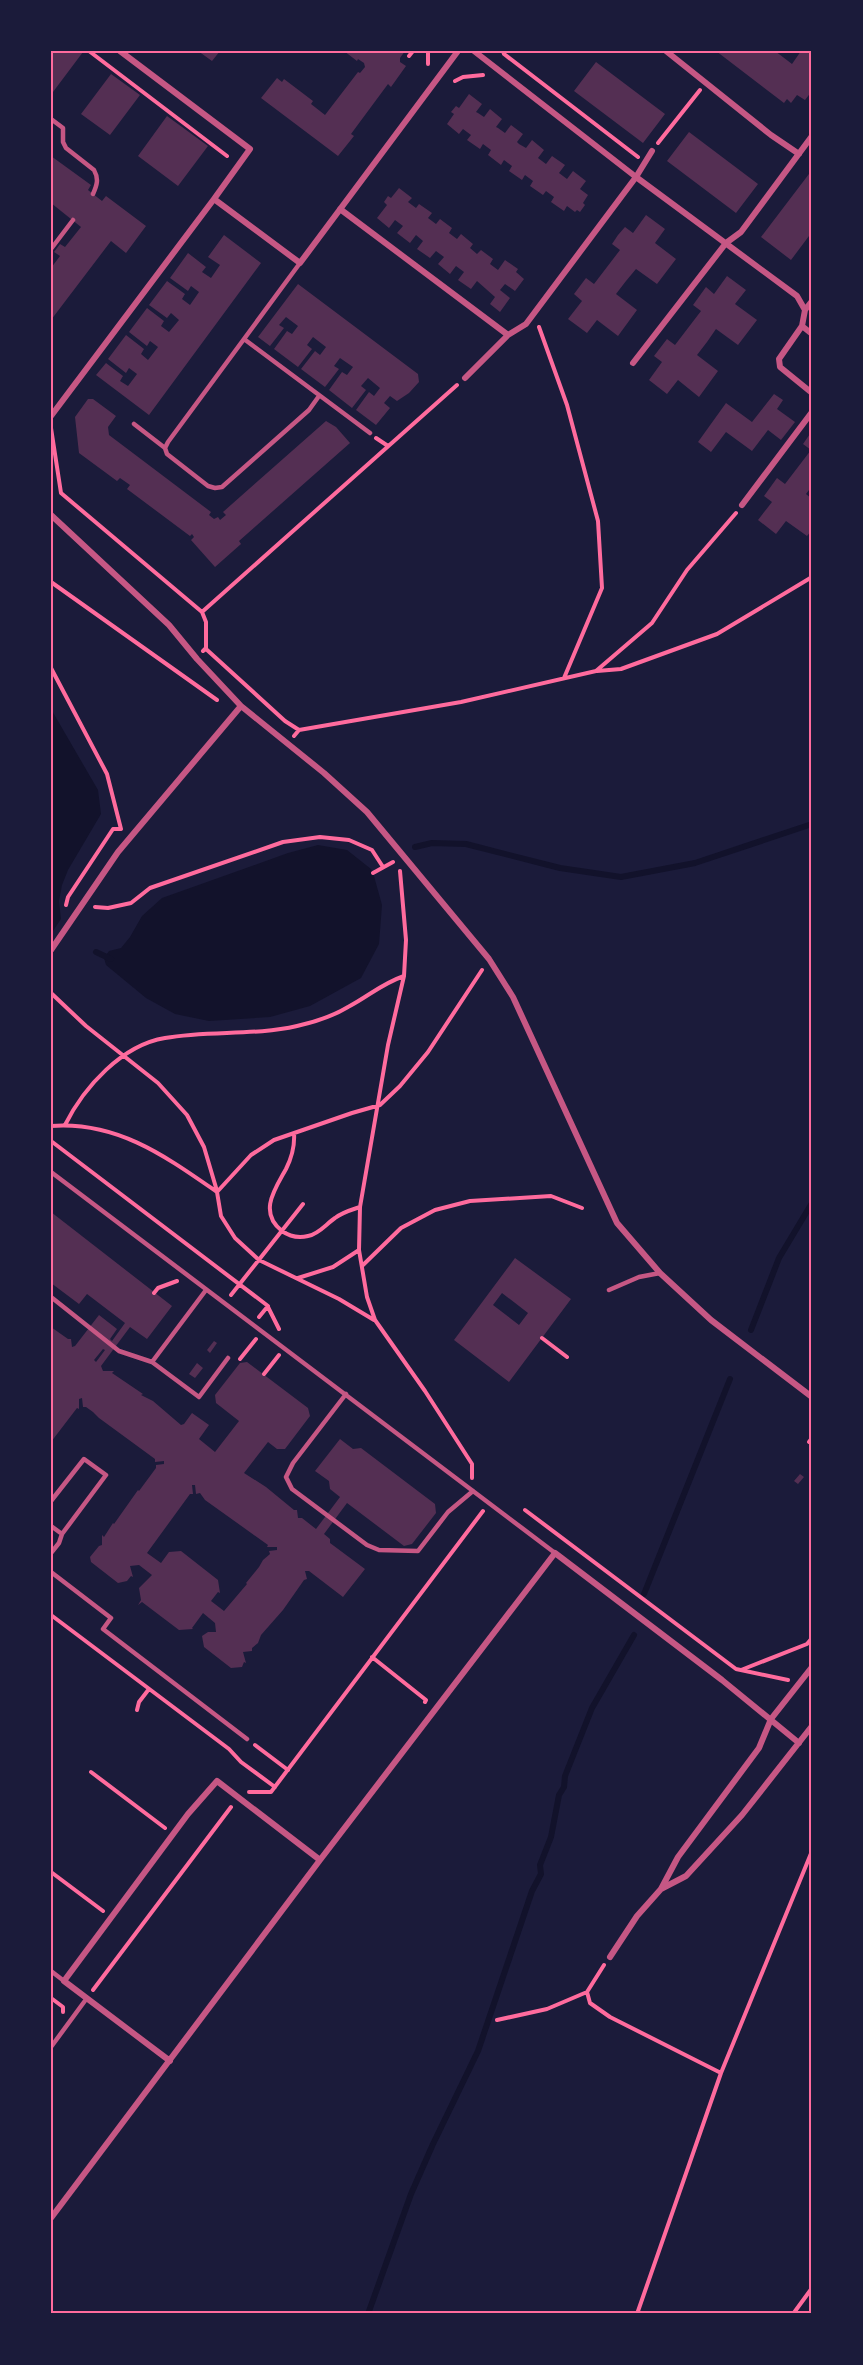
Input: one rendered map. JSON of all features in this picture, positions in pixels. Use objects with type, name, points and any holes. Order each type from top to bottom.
[{"type":"street","points":[[51,416],[249,149],[120,51]]},
{"type":"street","points":[[214,199],[300,263],[458,51]]},
{"type":"street","points":[[474,51],[636,177],[797,296],[805,310]]},
{"type":"street","points":[[666,51],[771,135],[799,154]]},
{"type":"street","points":[[633,363],[726,243],[741,232],[812,136]]},
{"type":"street","points":[[465,378],[508,335],[526,324],[636,177],[652,151]]},
{"type":"street","points":[[340,209],[508,335]]},
{"type":"street","points":[[812,301],[805,310],[802,326],[779,359],[780,367],[812,393]]},
{"type":"street","points":[[802,326],[812,334]]},
{"type":"street","points":[[742,506],[812,412]]},
{"type":"street","points":[[51,514],[169,625],[241,706],[324,773],[367,812],[489,959],[513,997],[617,1223],[660,1273],[719,1327],[812,1395]]},
{"type":"street","points":[[51,950],[118,852],[241,706]]},
{"type":"street","points":[[51,2218],[320,1860],[555,1553],[799,1743]]},
{"type":"street","points":[[610,1957],[637,1916],[661,1889],[678,1857],[759,1748],[771,1719],[812,1667]]},
{"type":"street","points":[[661,1889],[686,1876],[742,1815],[812,1726]]},
{"type":"street","points":[[170,2061],[64,1981],[111,1917],[173,1834],[217,1781],[320,1860]]},
{"type":"lane","points":[[51,118],[63,128],[63,142],[66,148],[94,170],[97,175],[98,181],[93,194]]},
{"type":"lane","points":[[51,249],[73,220]]},
{"type":"lane","points":[[165,448],[300,263]]},
{"type":"lane","points":[[244,339],[370,433]]},
{"type":"lane","points":[[134,424],[165,448],[167,454],[208,486],[222,487],[309,410],[319,396]]},
{"type":"lane","points":[[51,1172],[555,1553]]},
{"type":"lane","points":[[609,1290],[639,1277],[660,1273]]},
{"type":"lane","points":[[152,1362],[206,1290]]},
{"type":"lane","points":[[51,1297],[119,1351],[152,1362],[199,1396],[228,1358]]},
{"type":"lane","points":[[346,1394],[293,1463],[286,1477],[292,1489],[367,1545],[379,1550],[418,1551],[448,1512],[473,1491]]},
{"type":"lane","points":[[51,1501],[84,1459],[106,1475],[62,1534],[51,1553]]},
{"type":"lane","points":[[51,1526],[62,1534]]},
{"type":"lane","points":[[51,1572],[111,1618],[103,1629],[247,1739]]},
{"type":"lane","points":[[51,1971],[64,1981]]},
{"type":"lane","points":[[51,2047],[87,1998]]},
{"type":"path","points":[[89,51],[227,156]]},
{"type":"path","points":[[409,56],[413,51]]},
{"type":"path","points":[[428,51],[428,64]]},
{"type":"path","points":[[503,51],[646,162]]},
{"type":"path","points":[[455,81],[481,74],[486,77]]},
{"type":"path","points":[[652,151],[706,83]]},
{"type":"path","points":[[534,312],[567,405],[598,521],[602,588],[564,678]]},
{"type":"path","points":[[202,612],[465,378]]},
{"type":"path","points":[[51,428],[61,493],[202,612],[206,622],[206,648],[197,659]]},
{"type":"path","points":[[596,671],[652,623],[687,570],[742,506]]},
{"type":"path","points":[[288,744],[299,730],[462,702],[596,671],[621,669],[717,634],[812,577]]},
{"type":"path","points":[[51,582],[214,699],[241,706]]},
{"type":"path","points":[[206,648],[285,721],[299,730]]},
{"type":"path","points":[[51,668],[107,774],[121,829]]},
{"type":"path","points":[[82,906],[108,908],[131,903],[150,888],[283,842],[320,837],[349,840],[372,850],[383,867]]},
{"type":"path","points":[[373,873],[404,856]]},
{"type":"path","points":[[404,856],[399,874],[406,940],[404,975],[388,1045],[380,1105],[360,1207],[359,1250],[367,1297],[375,1320],[425,1391],[471,1464],[473,1491]]},
{"type":"path","points":[[217,1192],[250,1155],[274,1140],[380,1105],[400,1086],[428,1052],[489,959]]},
{"type":"path","points":[[65,1125],[88,1088],[124,1056],[144,1044],[165,1038],[271,1031],[298,1026],[326,1018],[349,1007],[384,983],[404,975]]},
{"type":"path","points":[[51,993],[86,1026],[158,1083],[188,1114],[204,1148],[217,1192],[221,1216],[235,1238],[259,1260],[298,1278],[375,1320]]},
{"type":"path","points":[[51,1126],[101,1128],[133,1140],[172,1161],[217,1192]]},
{"type":"path","points":[[294,1133],[294,1146],[290,1159],[270,1199],[271,1216],[276,1226],[288,1235],[307,1236],[315,1234],[345,1212],[360,1207]]},
{"type":"path","points":[[51,1141],[268,1306],[253,1325]]},
{"type":"path","points":[[363,1265],[401,1228],[435,1210],[470,1201],[551,1196],[582,1208]]},
{"type":"path","points":[[240,1284],[303,1204]]},
{"type":"path","points":[[298,1278],[333,1267],[359,1250]]},
{"type":"path","points":[[154,1293],[158,1288],[174,1282]]},
{"type":"path","points":[[228,1358],[239,1360],[262,1332]]},
{"type":"path","points":[[542,1338],[567,1357]]},
{"type":"path","points":[[87,1998],[243,1792],[271,1792],[490,1503]]},
{"type":"path","points":[[525,1510],[736,1669],[800,1683]]},
{"type":"path","points":[[51,1615],[275,1787]]},
{"type":"path","points":[[740,1670],[807,1644],[812,1638]]},
{"type":"path","points":[[372,1657],[426,1700],[420,1708]]},
{"type":"path","points":[[137,1710],[139,1702],[149,1689]]},
{"type":"path","points":[[247,1739],[288,1770]]},
{"type":"path","points":[[91,1772],[173,1834]]},
{"type":"path","points":[[637,2314],[722,2073],[812,1851]]},
{"type":"path","points":[[51,1872],[111,1917]]},
{"type":"path","points":[[497,2020],[547,2008],[587,1992],[610,1957]]},
{"type":"path","points":[[587,1992],[590,2003],[610,2017],[722,2073]]},
{"type":"path","points":[[51,1998],[63,2007],[62,2016]]},
{"type":"path","points":[[792,2314],[812,2288]]},
{"type":"shaded area","points":[[51,709],[98,790],[101,814],[68,870],[59,901],[61,919],[51,934]]},
{"type":"shaded area","points":[[318,845],[347,850],[371,869],[374,876],[382,905],[379,944],[361,978],[310,1006],[270,1017],[209,1021],[175,1014],[146,998],[106,965],[104,958],[109,951],[121,948],[142,916],[162,898],[288,853]]},
{"type":"building","points":[[51,51],[83,52],[53,92],[51,91]]},
{"type":"building","points":[[198,51],[220,51],[212,61]]},
{"type":"building","points":[[344,51],[405,51],[400,62],[406,66],[391,87],[388,84],[351,134],[354,136],[338,156],[261,98],[277,78],[282,82],[284,79],[313,101],[311,104],[325,115],[358,72],[360,73],[365,67],[364,63],[358,59],[357,61]]},
{"type":"building","points":[[716,51],[775,51],[792,64],[801,51],[812,51],[812,91],[805,100],[797,95],[791,103],[787,99],[784,103]]},
{"type":"building","points":[[596,62],[665,114],[643,143],[574,91]]},
{"type":"building","points":[[111,74],[140,95],[110,135],[81,114]]},
{"type":"building","points":[[469,94],[482,104],[476,112],[484,117],[490,109],[502,119],[496,127],[505,133],[511,125],[523,134],[517,142],[519,144],[526,148],[532,140],[544,150],[538,158],[546,164],[552,156],[565,165],[559,173],[567,179],[573,171],[586,181],[580,189],[588,195],[580,212],[577,210],[575,212],[567,206],[564,211],[551,202],[554,197],[546,191],[543,195],[530,186],[533,181],[525,175],[522,180],[509,171],[512,166],[504,160],[501,165],[488,155],[491,150],[483,144],[480,149],[467,140],[471,135],[463,129],[459,134],[447,124],[454,114],[451,112],[456,106],[459,108]]},
{"type":"building","points":[[167,116],[208,146],[178,186],[138,156]]},
{"type":"building","points":[[689,132],[758,184],[736,213],[667,161]]},
{"type":"building","points":[[51,156],[91,185],[88,190],[102,201],[106,196],[146,226],[126,253],[111,241],[51,320],[51,268],[60,256],[54,252],[60,244],[65,247],[81,227],[51,203]]},
{"type":"building","points":[[812,170],[812,232],[791,260],[761,237]]},
{"type":"building","points":[[399,188],[412,198],[408,202],[416,208],[419,204],[432,213],[428,218],[436,224],[440,219],[452,228],[449,233],[457,239],[461,234],[473,244],[470,248],[477,254],[481,250],[493,259],[490,264],[498,270],[505,260],[518,269],[516,272],[524,279],[515,291],[505,284],[500,290],[510,298],[500,312],[490,304],[495,297],[477,281],[471,289],[458,280],[464,272],[456,266],[450,274],[438,264],[444,257],[436,251],[430,258],[417,249],[423,241],[416,235],[410,243],[397,233],[403,226],[395,220],[389,228],[377,218],[387,205],[384,202],[388,196],[391,198]]},
{"type":"building","points":[[646,215],[665,229],[655,243],[676,259],[657,284],[636,269],[616,294],[637,310],[618,336],[597,320],[587,333],[568,319],[582,301],[574,294],[586,278],[594,284],[620,250],[612,244],[618,235],[625,227],[633,233]]},
{"type":"building","points":[[224,235],[261,263],[149,415],[96,375],[106,363],[123,376],[120,381],[128,386],[137,374],[129,368],[126,373],[108,359],[126,335],[144,349],[141,354],[148,360],[158,347],[150,341],[147,346],[129,332],[147,308],[164,321],[161,326],[169,332],[179,320],[171,313],[167,318],[149,305],[167,281],[185,294],[182,299],[190,305],[199,292],[191,286],[188,291],[170,278],[188,253],[206,267],[202,272],[211,278],[220,265],[208,257]]},
{"type":"building","points":[[727,276],[746,290],[735,304],[757,320],[738,345],[716,329],[697,355],[718,371],[699,397],[678,380],[667,394],[649,380],[662,362],[654,356],[667,339],[675,345],[701,311],[693,305],[706,287],[714,294]]},
{"type":"building","points":[[298,284],[418,374],[419,382],[409,393],[397,401],[390,396],[384,403],[390,408],[376,425],[356,410],[369,392],[374,396],[380,388],[368,378],[361,386],[366,390],[352,408],[329,390],[342,372],[347,375],[353,367],[340,358],[334,366],[339,369],[325,387],[301,369],[315,351],[320,355],[326,347],[313,337],[307,345],[312,349],[298,367],[274,349],[287,331],[292,334],[298,326],[286,317],[279,325],[284,328],[270,346],[258,337]]},
{"type":"building","points":[[774,394],[783,400],[777,409],[795,422],[781,440],[768,430],[752,451],[726,432],[711,452],[698,442],[726,403],[752,422]]},
{"type":"building","points":[[88,399],[93,399],[116,416],[108,427],[109,435],[211,512],[209,515],[214,519],[218,517],[220,520],[226,515],[223,512],[326,421],[336,427],[350,443],[239,541],[241,544],[215,567],[191,540],[194,537],[192,534],[190,536],[127,489],[130,485],[120,478],[117,481],[79,453],[75,417]]},
{"type":"building","points":[[812,431],[812,486],[806,494],[812,499],[812,530],[807,536],[786,521],[776,534],[758,520],[772,502],[764,496],[777,478],[785,484],[811,450],[803,444]]},
{"type":"building","points":[[51,1212],[172,1306],[147,1339],[130,1327],[101,1366],[103,1371],[114,1371],[112,1373],[143,1394],[141,1395],[153,1401],[181,1425],[192,1413],[209,1425],[199,1439],[215,1452],[239,1421],[216,1403],[215,1395],[240,1363],[247,1362],[308,1408],[310,1416],[285,1449],[277,1449],[268,1442],[244,1473],[297,1510],[298,1518],[302,1518],[316,1529],[340,1497],[330,1489],[329,1481],[315,1471],[340,1439],[353,1449],[361,1448],[435,1504],[436,1513],[412,1544],[404,1546],[347,1503],[324,1534],[330,1539],[330,1543],[365,1569],[343,1597],[309,1571],[305,1571],[307,1579],[261,1635],[252,1651],[243,1652],[246,1663],[244,1662],[242,1667],[231,1668],[204,1647],[202,1636],[208,1632],[216,1632],[215,1623],[203,1613],[193,1629],[179,1630],[142,1602],[138,1605],[141,1600],[139,1588],[152,1575],[139,1565],[130,1566],[133,1577],[118,1583],[91,1562],[90,1557],[102,1545],[102,1535],[104,1537],[156,1465],[164,1464],[164,1461],[155,1462],[155,1459],[93,1412],[83,1407],[82,1398],[79,1399],[79,1409],[77,1408],[51,1442],[51,1327],[71,1339],[72,1347],[99,1315],[117,1329],[110,1339],[112,1341],[125,1323],[87,1294],[79,1304],[51,1283]],"holes":[[[103,1349],[105,1350],[96,1362],[94,1360]],[[192,1485],[195,1485],[196,1494],[200,1493],[205,1500],[268,1545],[267,1547],[277,1547],[277,1550],[269,1551],[270,1554],[224,1611],[211,1601],[218,1592],[220,1593],[218,1580],[181,1551],[169,1552],[161,1563],[147,1553],[190,1494],[193,1494]]]},
{"type":"building","points":[[515,1258],[571,1299],[509,1382],[454,1340]],"holes":[[[502,1293],[528,1313],[519,1325],[493,1305]]]},
{"type":"building","points":[[214,1341],[217,1343],[210,1353],[207,1350]]},
{"type":"building","points":[[197,1363],[203,1368],[195,1378],[189,1374]]},
{"type":"building","points":[[800,1474],[804,1477],[798,1484],[794,1481]]},
{"type":"waterway","points":[[415,847],[432,843],[466,844],[560,868],[621,877],[695,863],[812,824]]},
{"type":"waterway","points":[[96,952],[111,959]]},
{"type":"waterway","points":[[751,1330],[779,1258],[812,1203]]},
{"type":"waterway","points":[[644,1594],[730,1379]]},
{"type":"waterway","points":[[368,2314],[411,2194],[478,2051],[532,1891],[541,1874],[540,1865],[551,1837],[565,1776],[592,1708],[634,1635]]}]
